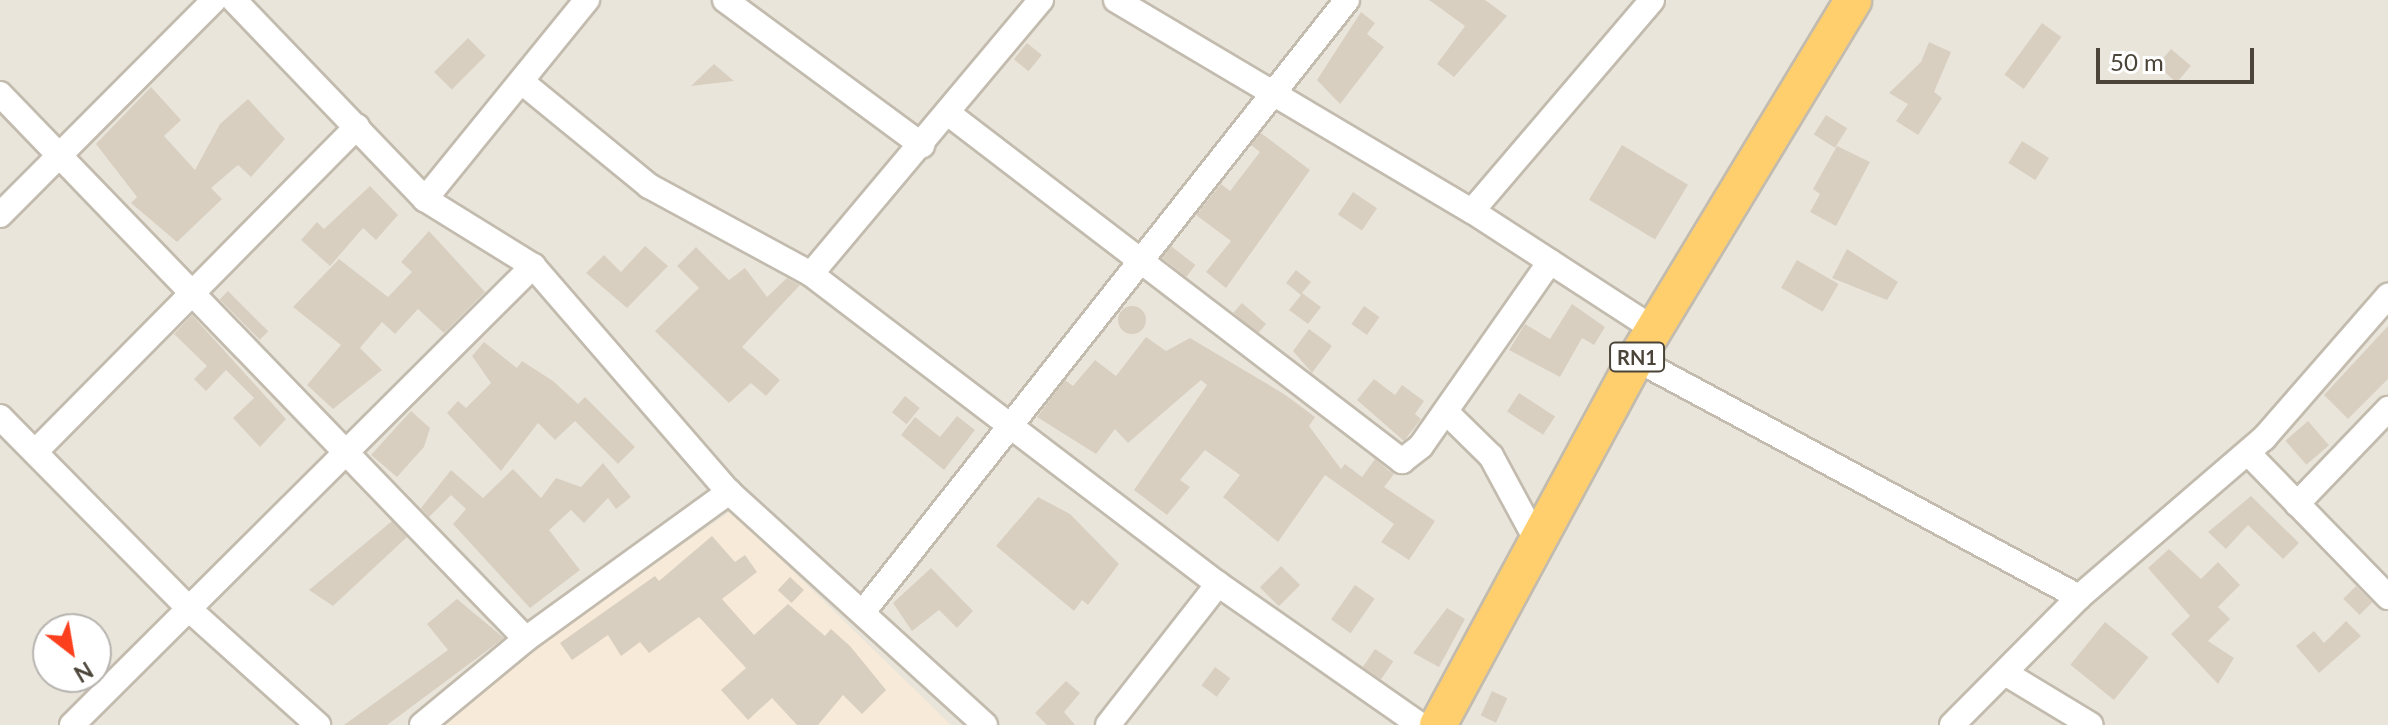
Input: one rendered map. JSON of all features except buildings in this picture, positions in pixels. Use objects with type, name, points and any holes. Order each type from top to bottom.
[{"type":"highway","name":"RN1","points":[[1438,725],[1636,359],[1853,0]]},
{"type":"street","points":[[0,215],[214,0]]},
{"type":"street","points":[[234,0],[425,199],[533,266],[729,492],[985,725]]},
{"type":"street","points":[[425,199],[587,0]]},
{"type":"street","points":[[725,0],[922,145]]},
{"type":"street","points":[[811,274],[949,114],[1041,0]]},
{"type":"street","points":[[1116,0],[1268,96],[1472,211],[1654,329]]},
{"type":"street","points":[[863,612],[1008,420],[1347,0]]},
{"type":"street","points":[[1472,211],[1652,0]]},
{"type":"street","points":[[522,82],[649,186],[811,274],[1008,420],[1218,584],[1420,725]]},
{"type":"street","points":[[0,94],[193,291],[347,458],[526,639]]},
{"type":"street","points":[[949,114],[1137,263],[1402,461],[1446,412],[1550,262]]},
{"type":"street","points":[[35,452],[357,127]]},
{"type":"street","points":[[72,725],[347,458],[533,266]]},
{"type":"street","points":[[1952,725],[2079,597],[2248,453],[2388,296]]},
{"type":"street","points":[[1636,359],[2079,597]]},
{"type":"street","points":[[2297,504],[2388,409]]},
{"type":"street","points":[[1446,412],[1491,456],[1538,543]]},
{"type":"street","points":[[0,417],[191,611],[318,725]]},
{"type":"street","points":[[2248,453],[2388,597]]},
{"type":"street","points":[[422,725],[526,639],[729,492]]},
{"type":"street","points":[[1108,725],[1218,584]]},
{"type":"street","points":[[2005,673],[2091,725]]},
{"type":"shaded area","points":[[0,0],[2388,0],[2388,725],[0,725]]},
{"type":"shaded area","points":[[731,511],[951,725],[446,725],[538,645]]}]
